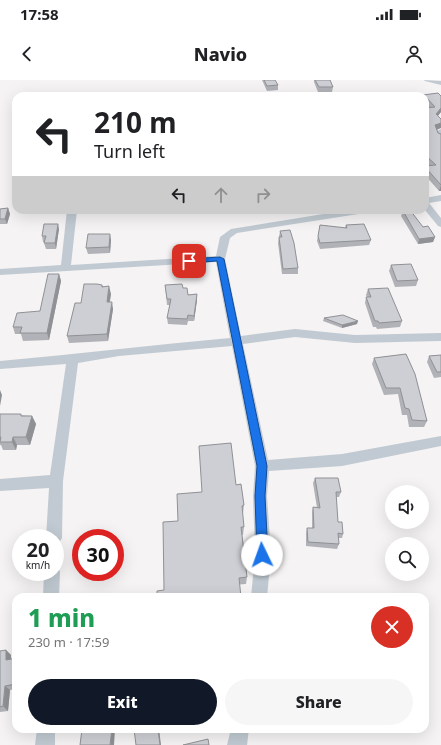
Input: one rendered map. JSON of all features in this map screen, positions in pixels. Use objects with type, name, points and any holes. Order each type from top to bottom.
[{"type":"street","points":[[427,80],[441,83]]},
{"type":"street","points":[[441,131],[439,132],[441,137]]},
{"type":"street","points":[[429,200],[441,198]]},
{"type":"street","points":[[429,209],[441,224]]},
{"type":"street","points":[[66,268],[72,214]]},
{"type":"street","points":[[259,593],[262,555],[260,496],[262,466],[220,259],[225,237],[234,231],[340,214]]},
{"type":"street","points":[[0,272],[220,259]]},
{"type":"street","points":[[0,365],[237,341],[295,333],[355,339],[441,337]]},
{"type":"street","points":[[54,529],[56,481],[70,370],[73,358]]},
{"type":"street","points":[[262,466],[342,460],[441,441]]},
{"type":"street","points":[[0,485],[56,481]]},
{"type":"street","points":[[51,593],[52,581]]},
{"type":"street","points":[[45,745],[46,733]]},
{"type":"street","points":[[237,745],[239,733]]},
{"type":"building","points":[[264,80],[275,80],[278,85],[267,86]]},
{"type":"building","points":[[315,80],[330,80],[333,87],[319,87]]},
{"type":"building","points":[[438,93],[441,96],[441,108],[436,114],[441,119],[441,123],[435,125],[438,133],[441,134],[441,185],[429,172],[429,166],[436,165],[429,159],[429,108],[435,107],[429,100],[429,94]]},
{"type":"building","points":[[8,208],[5,219],[0,219],[0,209]]},
{"type":"building","points":[[405,214],[413,214],[423,227],[428,226],[435,237],[419,239]]},
{"type":"building","points":[[44,224],[58,224],[55,243],[44,243],[46,236],[42,236]]},
{"type":"building","points":[[364,224],[371,240],[320,243],[318,236],[320,225],[347,228],[346,225]]},
{"type":"building","points":[[290,230],[294,243],[298,268],[283,269],[279,237],[282,237],[280,231]]},
{"type":"building","points":[[88,234],[110,234],[109,247],[86,248]]},
{"type":"building","points":[[411,264],[418,280],[397,281],[391,265]]},
{"type":"building","points":[[48,274],[59,274],[47,333],[20,333],[22,327],[13,327],[17,313],[40,311]]},
{"type":"building","points":[[84,284],[97,284],[102,285],[102,287],[109,286],[107,302],[112,302],[107,334],[67,336],[75,303],[81,303]]},
{"type":"building","points":[[182,284],[183,288],[187,288],[188,295],[197,294],[194,316],[188,315],[187,319],[167,318],[171,299],[167,299],[165,285]]},
{"type":"building","points":[[388,288],[402,321],[379,323],[378,321],[375,321],[366,297],[371,297],[368,289]]},
{"type":"building","points":[[343,315],[358,321],[342,325],[324,318]]},
{"type":"building","points":[[406,354],[415,374],[427,421],[412,420],[409,409],[405,408],[400,388],[386,388],[374,358]]},
{"type":"building","points":[[441,355],[441,372],[437,372],[429,356]]},
{"type":"building","points":[[0,414],[21,414],[21,416],[32,416],[26,437],[13,437],[12,442],[0,442]]},
{"type":"building","points":[[231,443],[236,485],[241,484],[244,505],[242,506],[244,527],[241,527],[247,577],[239,578],[241,593],[157,593],[157,591],[164,590],[163,522],[178,521],[177,494],[202,492],[199,446]]},
{"type":"building","points":[[315,478],[338,478],[341,492],[336,492],[338,522],[342,522],[343,534],[338,533],[339,544],[308,542],[307,528],[314,528],[313,507],[320,508]]},
{"type":"building","points":[[6,650],[6,660],[12,659],[12,685],[5,686],[3,706],[0,707],[0,651]]},
{"type":"building","points":[[82,733],[112,733],[110,745],[80,745]]},
{"type":"building","points":[[134,733],[158,733],[160,745],[136,745]]},
{"type":"building","points":[[208,739],[209,745],[183,745]]},
{"type":"route","points":[[189,261],[220,259],[262,466],[260,496],[262,555]]}]
